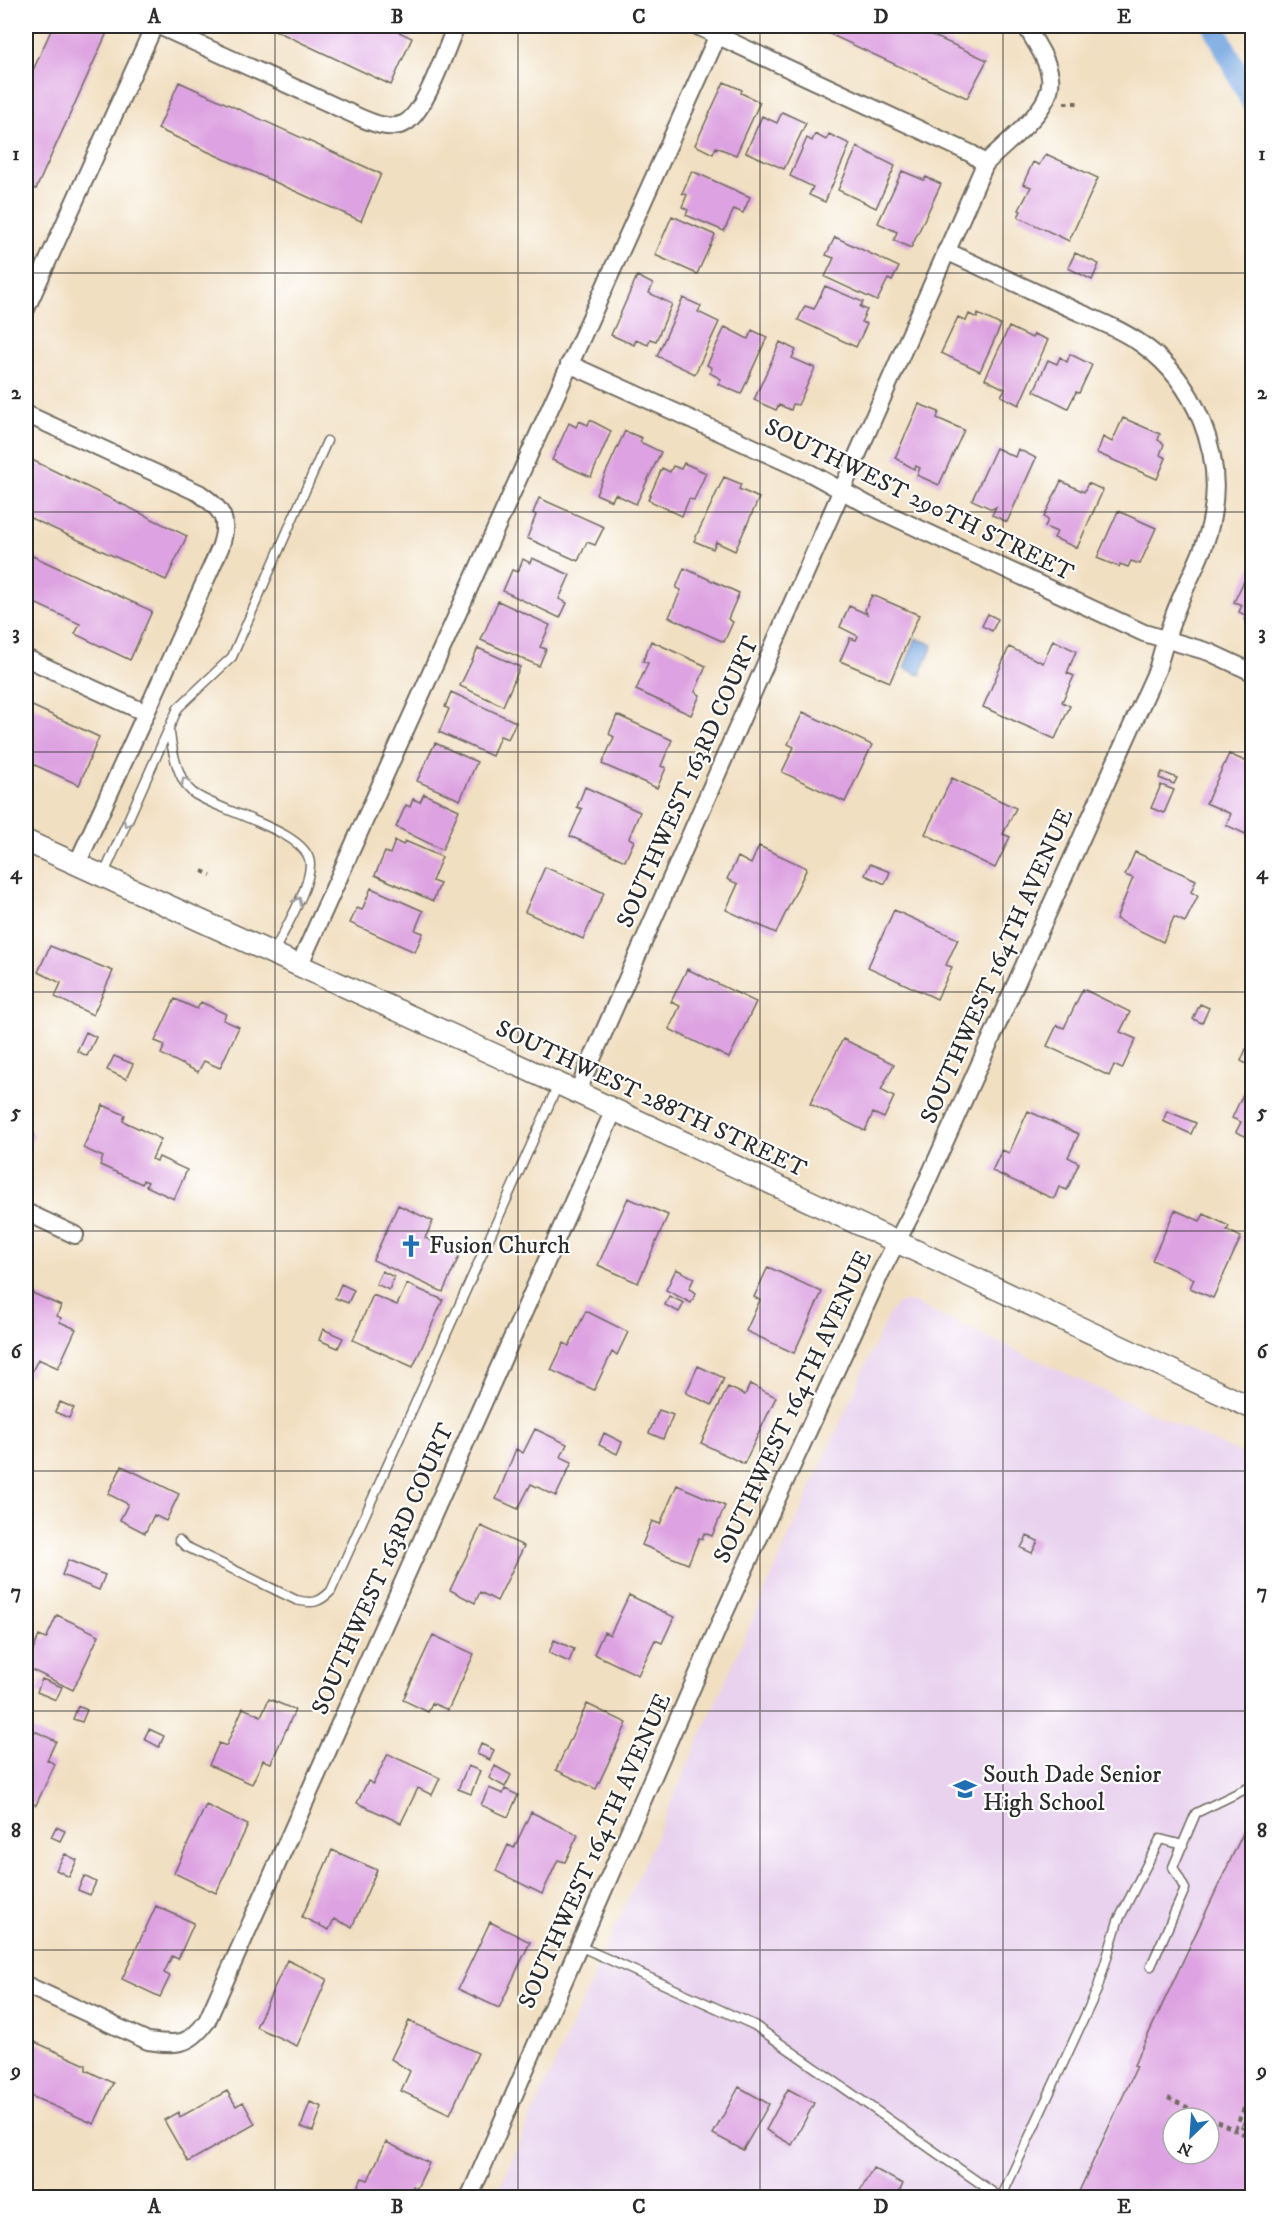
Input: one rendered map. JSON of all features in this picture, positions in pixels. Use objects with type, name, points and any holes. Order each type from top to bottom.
[{"type":"street","points":[[26,309],[154,26]]},
{"type":"street","points":[[159,26],[361,118],[391,126],[402,124],[421,106],[456,26]]},
{"type":"street","points":[[697,26],[972,154],[985,164],[1035,117],[1050,90],[1050,75],[1026,26]]},
{"type":"street","points":[[299,966],[718,35]]},
{"type":"street","name":"SOUTHWEST 163RD COURT","points":[[568,1088],[842,490],[857,450],[985,164]]},
{"type":"street","name":"SOUTHWEST 164TH AVENUE","points":[[469,2198],[724,1614],[897,1241],[919,1199],[1157,670],[1173,617],[1205,544],[1215,504],[1212,450],[1187,393],[1156,356],[1130,337],[946,251]]},
{"type":"street","name":"SOUTHWEST 290TH STREET","points":[[569,364],[1144,633],[1209,652],[1252,672]]},
{"type":"street","points":[[26,414],[199,493],[215,504],[224,518],[226,532],[77,864]]},
{"type":"street","points":[[26,658],[146,713]]},
{"type":"street","name":"SOUTHWEST 288TH STREET","points":[[26,841],[568,1088],[1252,1408]]},
{"type":"street","name":"SOUTHWEST 163RD COURT","points":[[26,1985],[148,2041],[169,2044],[187,2042],[199,2032],[216,2006],[614,1110]]},
{"type":"street","points":[[26,1212],[75,1235]]},
{"type":"lane","points":[[103,876],[170,732],[178,708],[232,657],[327,441]]},
{"type":"lane","points":[[170,732],[174,760],[191,792],[285,835],[305,849],[310,863],[303,889],[273,954]]},
{"type":"lane","points":[[179,1540],[185,1546],[297,1600],[312,1604],[331,1591],[568,1088]]},
{"type":"lane","points":[[1151,1966],[1185,1889],[1173,1867],[1196,1813],[1252,1786]]},
{"type":"lane","points":[[579,1946],[754,2025],[1001,2198],[1096,1990],[1118,1921],[1160,1839],[1183,1845]]},
{"type":"path","points":[[202,871],[211,875]]},
{"type":"path","points":[[1235,2129],[1252,2090]]},
{"type":"path","points":[[1168,2098],[1252,2138]]},
{"type":"shaded area","name":"South Dade Senior High School","points":[[911,1302],[1252,1459],[1252,2197],[495,2198],[888,1315],[898,1303]]},
{"type":"water","points":[[916,638],[933,645],[920,675],[904,668]]},
{"type":"building","points":[[53,26],[110,26],[36,189],[26,185],[26,86]]},
{"type":"building","points":[[266,26],[386,26],[412,38],[391,85]]},
{"type":"building","points":[[823,26],[912,26],[987,60],[967,98],[821,30]]},
{"type":"building","points":[[179,82],[381,174],[361,221],[158,129]]},
{"type":"building","points":[[724,82],[760,102],[736,155],[716,147],[713,154],[695,145]]},
{"type":"building","points":[[782,112],[806,123],[784,169],[746,152],[762,116],[777,123]]},
{"type":"building","points":[[815,134],[826,140],[829,134],[850,144],[825,202],[809,195],[813,187],[790,176],[807,138],[812,141]]},
{"type":"building","points":[[857,147],[895,166],[876,208],[838,190]]},
{"type":"building","points":[[1046,154],[1098,178],[1069,241],[1018,217],[1021,211],[1019,210],[1031,187],[1023,184],[1033,162],[1039,165]]},
{"type":"building","points":[[692,171],[750,197],[743,213],[734,209],[724,231],[686,215],[688,210],[682,207],[687,195],[682,193]]},
{"type":"building","points":[[902,171],[924,180],[926,177],[941,184],[911,248],[894,240],[897,232],[878,223]]},
{"type":"building","points":[[672,216],[715,235],[697,274],[655,255]]},
{"type":"building","points":[[835,237],[899,267],[892,281],[888,279],[877,301],[825,277],[834,258],[826,255]]},
{"type":"building","points":[[1075,253],[1099,264],[1092,280],[1068,268]]},
{"type":"building","points":[[637,276],[653,284],[649,293],[672,304],[656,341],[650,339],[648,345],[636,340],[634,345],[611,335]]},
{"type":"building","points":[[825,286],[863,302],[860,307],[867,310],[861,322],[867,324],[856,347],[798,320],[805,306],[814,309]]},
{"type":"building","points":[[683,298],[701,306],[698,312],[719,322],[695,374],[657,356]]},
{"type":"building","points":[[969,314],[977,318],[978,314],[1001,325],[980,371],[941,353],[958,317],[966,321]]},
{"type":"building","points":[[725,327],[748,339],[752,330],[767,337],[741,394],[718,384],[721,379],[710,373],[712,368],[707,365]]},
{"type":"building","points":[[1009,327],[1032,338],[1034,334],[1048,340],[1019,405],[1001,396],[1005,389],[985,379]]},
{"type":"building","points":[[780,342],[796,350],[792,358],[815,368],[798,405],[793,404],[791,410],[779,405],[776,410],[754,400]]},
{"type":"building","points":[[1070,354],[1092,365],[1079,393],[1076,392],[1068,408],[1034,391],[1048,360],[1057,364],[1060,357],[1067,362]]},
{"type":"building","points":[[919,404],[939,412],[937,418],[964,430],[939,485],[917,475],[920,468],[916,466],[914,469],[895,458]]},
{"type":"building","points":[[1123,418],[1160,434],[1158,440],[1164,444],[1160,455],[1166,458],[1157,479],[1097,453],[1103,437],[1112,442]]},
{"type":"building","points":[[590,420],[611,431],[591,477],[552,460],[569,423],[576,427],[579,421],[588,425]]},
{"type":"building","points":[[625,431],[642,438],[640,442],[661,452],[636,504],[615,494],[612,501],[596,494]]},
{"type":"building","points":[[996,448],[1015,457],[1018,449],[1036,458],[1007,522],[992,515],[996,507],[992,509],[972,500]]},
{"type":"building","points":[[26,457],[187,536],[166,580],[26,516]]},
{"type":"building","points":[[684,463],[706,473],[694,500],[689,499],[682,516],[648,500],[662,468],[670,472],[673,466],[681,469]]},
{"type":"building","points":[[724,477],[741,484],[739,489],[759,498],[735,551],[716,542],[713,549],[694,541]]},
{"type":"building","points":[[1061,481],[1084,492],[1088,483],[1103,490],[1077,548],[1054,538],[1057,532],[1045,527],[1048,520],[1044,517]]},
{"type":"building","points":[[539,498],[604,527],[595,545],[587,542],[578,561],[527,538],[536,515],[533,513]]},
{"type":"building","points":[[1118,511],[1156,528],[1140,564],[1131,561],[1128,567],[1120,564],[1119,567],[1097,558]]},
{"type":"building","points":[[26,553],[152,611],[130,660],[75,634],[80,624],[26,599]]},
{"type":"building","points":[[532,558],[570,575],[559,599],[567,603],[560,618],[503,591],[512,570],[518,572],[523,559],[530,563]]},
{"type":"building","points":[[1251,566],[1252,624],[1245,620],[1247,616],[1239,612],[1242,605],[1234,602]]},
{"type":"building","points":[[684,568],[739,593],[728,619],[733,622],[724,642],[669,617],[681,590],[676,588]]},
{"type":"building","points":[[872,595],[919,615],[890,682],[840,661],[850,638],[856,640],[858,636],[840,627],[849,606],[867,614],[865,610]]},
{"type":"building","points":[[498,601],[550,625],[540,647],[546,649],[539,666],[481,640]]},
{"type":"building","points":[[988,614],[998,619],[992,631],[982,626]]},
{"type":"building","points":[[1053,640],[1076,651],[1067,673],[1074,676],[1062,702],[1070,706],[1055,739],[983,707],[1009,647],[1043,663]]},
{"type":"building","points":[[651,641],[706,666],[695,692],[700,695],[691,715],[636,690],[648,663],[643,661]]},
{"type":"building","points":[[478,648],[520,667],[503,706],[460,686]]},
{"type":"building","points":[[451,692],[516,722],[508,739],[500,736],[492,756],[439,732],[449,709],[445,707]]},
{"type":"building","points":[[26,703],[99,737],[79,785],[26,761]]},
{"type":"building","points":[[803,712],[872,745],[845,802],[782,772],[794,747],[788,744]]},
{"type":"building","points":[[617,715],[672,740],[661,766],[666,768],[657,788],[602,764],[614,737],[609,734]]},
{"type":"building","points":[[435,743],[477,762],[460,800],[417,781]]},
{"type":"building","points":[[1229,754],[1252,764],[1252,837],[1226,825],[1231,814],[1206,803]]},
{"type":"building","points":[[1162,772],[1177,778],[1174,784],[1159,778]]},
{"type":"building","points":[[952,778],[1016,808],[1003,834],[1010,837],[995,868],[925,834]]},
{"type":"building","points":[[1161,785],[1174,790],[1164,813],[1151,808]]},
{"type":"building","points":[[585,787],[640,812],[629,838],[634,841],[625,861],[570,836],[582,809],[577,807]]},
{"type":"building","points":[[424,794],[459,810],[442,850],[396,827],[406,805],[410,807],[413,799],[420,802]]},
{"type":"building","points":[[395,841],[403,845],[405,841],[442,857],[432,881],[440,884],[433,901],[375,875],[385,852],[390,854]]},
{"type":"building","points":[[759,846],[807,868],[776,933],[726,910],[738,884],[727,879],[738,857],[751,864]]},
{"type":"building","points":[[1135,852],[1196,880],[1191,892],[1198,896],[1185,922],[1174,917],[1163,942],[1116,919],[1133,878],[1125,875]]},
{"type":"building","points":[[870,864],[890,872],[885,884],[865,875]]},
{"type":"building","points":[[545,867],[604,893],[583,939],[525,912]]},
{"type":"building","points":[[371,888],[423,911],[415,930],[423,933],[415,952],[350,923],[357,908],[362,910]]},
{"type":"building","points":[[894,910],[958,939],[946,965],[952,967],[937,999],[868,967]]},
{"type":"building","points":[[50,946],[113,971],[93,1015],[55,997],[61,983],[38,972]]},
{"type":"building","points":[[687,969],[756,1002],[729,1058],[669,1029],[680,1006],[671,1002]]},
{"type":"building","points":[[1083,989],[1130,1012],[1120,1032],[1136,1039],[1122,1069],[1114,1065],[1109,1076],[1047,1046],[1057,1025],[1064,1028]]},
{"type":"building","points":[[175,999],[197,1009],[201,1002],[226,1014],[223,1020],[239,1027],[220,1068],[204,1061],[198,1072],[161,1054],[165,1045],[155,1041]]},
{"type":"building","points":[[1200,1004],[1209,1008],[1202,1023],[1193,1019]]},
{"type":"building","points":[[86,1032],[96,1037],[87,1056],[77,1051]]},
{"type":"building","points":[[843,1039],[894,1064],[881,1090],[894,1097],[884,1118],[873,1113],[865,1131],[810,1104]]},
{"type":"building","points":[[1246,1049],[1252,1052],[1252,1067],[1241,1061]]},
{"type":"building","points":[[114,1056],[133,1064],[126,1079],[107,1070]]},
{"type":"building","points":[[1244,1092],[1252,1096],[1252,1139],[1236,1132],[1241,1122],[1232,1118]]},
{"type":"building","points":[[103,1105],[125,1115],[123,1121],[161,1139],[152,1159],[157,1161],[159,1157],[187,1170],[174,1199],[146,1186],[148,1182],[143,1180],[142,1184],[100,1165],[103,1157],[83,1148]]},
{"type":"building","points":[[1028,1111],[1079,1134],[1068,1157],[1079,1163],[1067,1190],[1059,1187],[1054,1199],[992,1171],[1002,1150],[1009,1153]]},
{"type":"building","points":[[1167,1111],[1196,1123],[1191,1134],[1163,1121]]},
{"type":"building","points":[[26,1130],[34,1134],[26,1153]]},
{"type":"building","points":[[628,1198],[668,1215],[638,1283],[598,1265]]},
{"type":"building","name":"Fusion Church","points":[[398,1205],[433,1221],[425,1238],[460,1254],[443,1292],[373,1260]]},
{"type":"building","points":[[1175,1210],[1200,1221],[1204,1214],[1229,1226],[1227,1230],[1241,1237],[1213,1298],[1190,1288],[1194,1279],[1152,1260]]},
{"type":"building","points":[[768,1267],[822,1292],[794,1353],[746,1331],[760,1300],[754,1297]]},
{"type":"building","points":[[676,1269],[694,1278],[689,1289],[696,1293],[691,1303],[666,1290]]},
{"type":"building","points":[[382,1271],[394,1277],[389,1290],[376,1284]]},
{"type":"building","points":[[341,1284],[354,1290],[348,1303],[335,1298]]},
{"type":"building","points":[[407,1284],[443,1300],[413,1367],[353,1340],[373,1295],[397,1305]]},
{"type":"building","points":[[26,1290],[61,1306],[57,1316],[61,1318],[60,1322],[76,1329],[58,1368],[38,1359],[30,1376],[26,1374]]},
{"type":"building","points":[[669,1296],[684,1303],[679,1312],[665,1305]]},
{"type":"building","points":[[586,1311],[628,1332],[617,1355],[612,1352],[594,1390],[551,1370],[564,1343],[569,1346]]},
{"type":"building","points":[[323,1329],[343,1338],[338,1348],[319,1340]]},
{"type":"building","points":[[698,1366],[724,1378],[712,1405],[686,1393]]},
{"type":"building","points":[[750,1384],[776,1397],[744,1464],[701,1443],[728,1387],[745,1395]]},
{"type":"building","points":[[60,1402],[74,1408],[69,1418],[55,1412]]},
{"type":"building","points":[[659,1410],[673,1415],[663,1439],[649,1433]]},
{"type":"building","points":[[535,1429],[567,1444],[561,1457],[572,1462],[556,1496],[531,1484],[518,1509],[496,1499],[516,1449],[523,1453]]},
{"type":"building","points":[[604,1433],[622,1442],[617,1454],[599,1445]]},
{"type":"building","points":[[122,1466],[179,1494],[166,1521],[154,1515],[145,1533],[120,1520],[128,1504],[108,1494]]},
{"type":"building","points":[[677,1485],[725,1506],[712,1536],[704,1533],[702,1539],[699,1538],[688,1564],[642,1545],[652,1521],[660,1524]]},
{"type":"building","points":[[481,1526],[524,1546],[497,1601],[480,1592],[475,1603],[450,1590]]},
{"type":"building","points":[[1027,1536],[1038,1541],[1032,1553],[1021,1548]]},
{"type":"building","points":[[68,1560],[105,1575],[99,1590],[62,1575]]},
{"type":"building","points":[[629,1595],[674,1617],[662,1643],[655,1640],[638,1675],[594,1654],[604,1632],[610,1635]]},
{"type":"building","points":[[57,1615],[99,1635],[73,1690],[26,1667],[39,1636],[46,1639]]},
{"type":"building","points":[[433,1635],[474,1654],[448,1710],[432,1703],[428,1712],[403,1700]]},
{"type":"building","points":[[554,1640],[574,1649],[569,1662],[549,1653]]},
{"type":"building","points":[[42,1679],[62,1687],[56,1700],[37,1692]]},
{"type":"building","points":[[269,1699],[295,1710],[271,1763],[263,1760],[252,1784],[209,1765],[219,1743],[226,1746],[243,1708],[261,1716]]},
{"type":"building","points":[[587,1704],[627,1723],[596,1789],[556,1770]]},
{"type":"building","points":[[78,1706],[87,1710],[82,1722],[73,1719]]},
{"type":"building","points":[[26,1727],[56,1741],[47,1760],[55,1764],[36,1805],[26,1801]]},
{"type":"building","points":[[149,1729],[164,1736],[159,1747],[144,1739]]},
{"type":"building","points":[[481,1744],[494,1750],[490,1760],[477,1754]]},
{"type":"building","points":[[388,1754],[440,1778],[432,1795],[418,1788],[401,1823],[357,1803],[368,1781],[373,1784]]},
{"type":"building","points":[[468,1766],[480,1771],[471,1794],[458,1789]]},
{"type":"building","points":[[495,1766],[511,1775],[505,1787],[489,1778]]},
{"type":"building","points":[[489,1788],[503,1794],[505,1789],[518,1795],[508,1817],[481,1805]]},
{"type":"building","points":[[206,1805],[248,1825],[216,1893],[174,1873]]},
{"type":"building","points":[[531,1812],[578,1835],[565,1862],[558,1860],[542,1894],[496,1871],[508,1845],[514,1848]]},
{"type":"building","points":[[1252,1814],[1252,2102],[1241,2127],[1252,2132],[1252,2198],[1076,2198],[1137,2066],[1134,2065]]},
{"type":"building","points":[[56,1827],[65,1831],[60,1841],[51,1837]]},
{"type":"building","points":[[332,1850],[377,1870],[352,1927],[334,1919],[329,1930],[302,1917]]},
{"type":"building","points":[[65,1854],[77,1860],[69,1877],[56,1870]]},
{"type":"building","points":[[84,1876],[96,1882],[90,1895],[78,1890]]},
{"type":"building","points":[[156,1906],[194,1923],[178,1959],[172,1956],[164,1973],[170,1976],[160,1997],[122,1979]]},
{"type":"building","points":[[490,1922],[530,1942],[499,2008],[458,1989]]},
{"type":"building","points":[[287,1960],[327,1979],[297,2046],[256,2027]]},
{"type":"building","points":[[409,2021],[478,2053],[450,2114],[401,2091],[410,2071],[391,2059]]},
{"type":"building","points":[[26,2038],[86,2065],[86,2070],[113,2083],[94,2124],[29,2095],[26,2102]]},
{"type":"building","points":[[739,2087],[769,2104],[743,2150],[713,2134]]},
{"type":"building","points":[[788,2089],[814,2103],[792,2145],[766,2130]]},
{"type":"building","points":[[227,2091],[236,2106],[243,2102],[255,2124],[188,2162],[164,2120],[178,2112],[180,2117]]},
{"type":"building","points":[[310,2102],[322,2107],[313,2131],[301,2127]]},
{"type":"building","points":[[386,2142],[429,2163],[417,2188],[413,2186],[407,2198],[353,2198],[362,2178],[368,2180]]},
{"type":"building","points":[[873,2168],[903,2184],[896,2198],[856,2198]]},
{"type":"waterway","points":[[1214,26],[1252,103]]},
{"type":"place","name":"Fusion Church","points":[[411,1246]]},
{"type":"place","name":"South Dade Senior High School","points":[[965,1789]]}]
